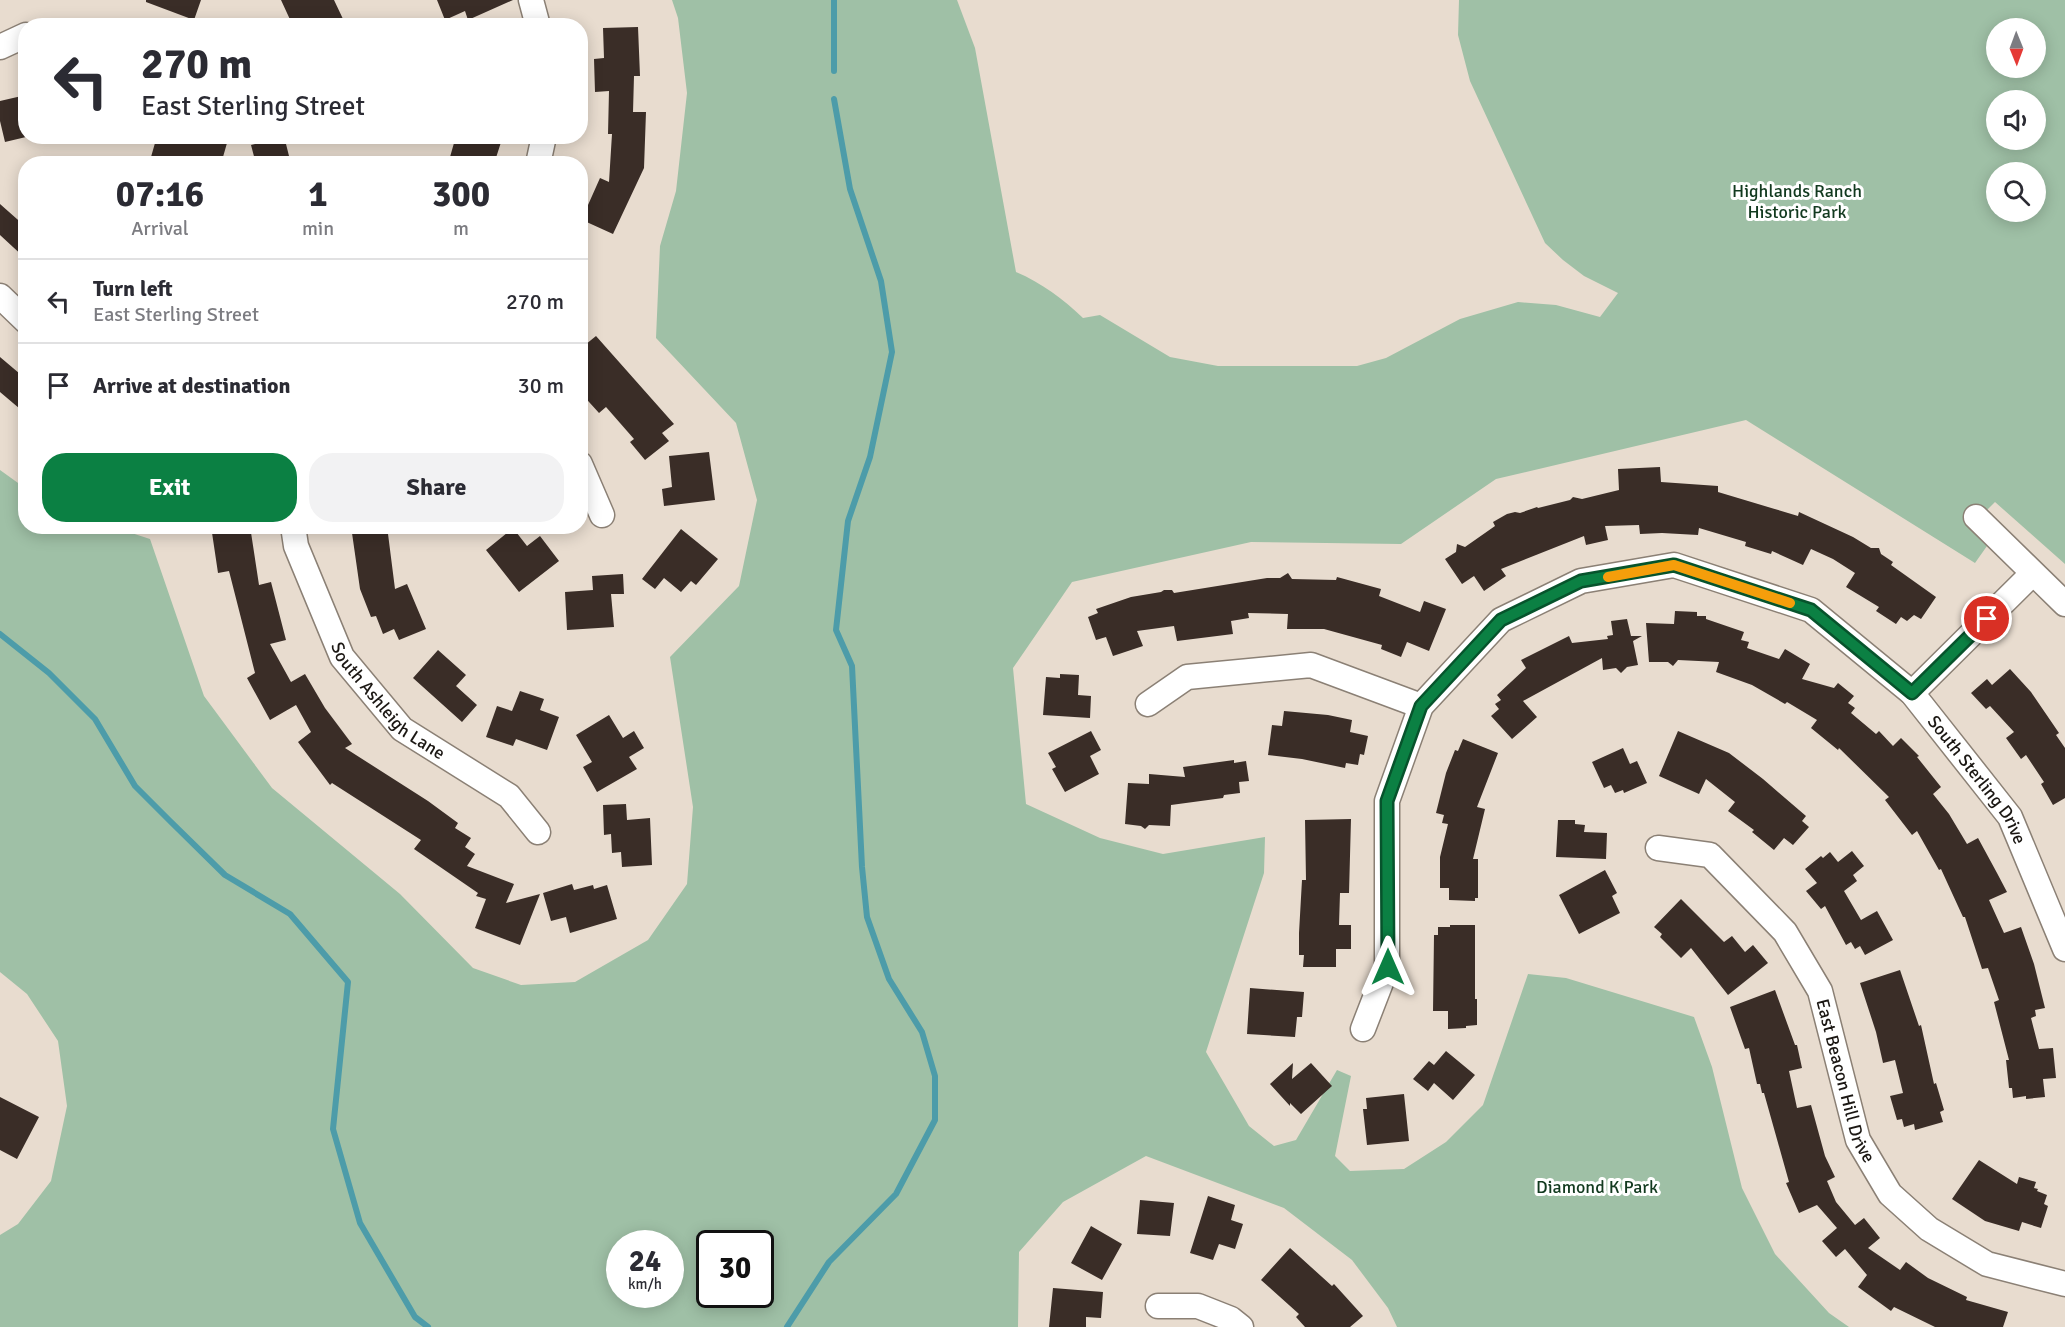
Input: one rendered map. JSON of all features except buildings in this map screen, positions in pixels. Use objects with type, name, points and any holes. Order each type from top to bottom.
[{"type":"street","points":[[531,0],[536,18]]},
{"type":"street","points":[[0,47],[18,39]]},
{"type":"street","points":[[0,296],[18,313]]},
{"type":"street","points":[[588,483],[602,515]]},
{"type":"street","points":[[1976,517],[2065,604]]},
{"type":"street","name":"South Ashleigh Lane","points":[[294,534],[296,546],[342,657],[402,729],[509,796],[538,832]]},
{"type":"street","name":"South Sterling Drive","points":[[1363,1029],[1388,967],[1387,801],[1421,706],[1501,620],[1581,581],[1674,565],[1811,610],[1912,693],[2010,817],[2065,949]]},
{"type":"street","points":[[1912,693],[2032,574]]},
{"type":"street","points":[[1148,704],[1187,677],[1311,665],[1421,706]]},
{"type":"street","name":"East Beacon Hill Drive","points":[[1658,848],[1710,855],[1785,932],[1820,991],[1858,1140],[1890,1194],[1929,1229],[1987,1264],[2065,1284]]},
{"type":"street","points":[[1158,1306],[1198,1306],[1231,1319],[1241,1327]]},
{"type":"green space","points":[[672,0],[957,0],[975,48],[1016,272],[1052,292],[1083,318],[1100,315],[1170,357],[1218,366],[1357,366],[1386,358],[1460,319],[1518,302],[1556,305],[1600,317],[1618,293],[1584,276],[1545,243],[1470,81],[1458,35],[1459,0],[2065,0],[2065,564],[1995,502],[1970,527],[1987,546],[1975,563],[1746,420],[1496,479],[1401,544],[1251,542],[1072,582],[1013,668],[1026,804],[1100,838],[1163,854],[1265,837],[1264,873],[1206,1052],[1249,1126],[1274,1146],[1296,1140],[1337,1070],[1351,1076],[1335,1156],[1350,1171],[1404,1169],[1446,1142],[1483,1105],[1528,974],[1566,978],[1694,1017],[1712,1067],[1742,1188],[1775,1254],[1829,1313],[1849,1327],[1397,1327],[1388,1308],[1352,1260],[1284,1208],[1146,1156],[1063,1202],[1019,1252],[1018,1327],[0,1327],[0,1235],[18,1224],[51,1181],[67,1106],[58,1041],[27,994],[0,972],[0,470],[18,483],[18,534],[135,534],[150,539],[204,696],[272,788],[400,894],[473,968],[521,985],[575,982],[648,940],[687,884],[693,807],[670,657],[739,586],[757,500],[736,423],[656,338],[660,246],[676,191],[687,93],[678,18]]},
{"type":"waterway","points":[[834,0],[834,71]]},
{"type":"waterway","points":[[787,1327],[829,1262],[896,1194],[935,1120],[935,1076],[922,1032],[889,979],[867,917],[862,867],[852,666],[836,630],[848,521],[870,457],[892,352],[881,281],[850,189],[834,99]]},
{"type":"waterway","points":[[0,634],[49,673],[95,719],[135,786],[225,875],[290,914],[348,982],[333,1129],[360,1223],[415,1317],[428,1327]]},
{"type":"slow traffic","points":[[1608,577],[1674,565],[1790,603]]},
{"type":"route","points":[[1388,967],[1387,801],[1421,706],[1501,620],[1581,581],[1674,565],[1811,610],[1912,693],[1987,619]]},
{"type":"park label","name":"Highlands Ranch Historic Park","points":[[1797,201]]},
{"type":"park label","name":"Diamond K Park","points":[[1597,1187]]}]
